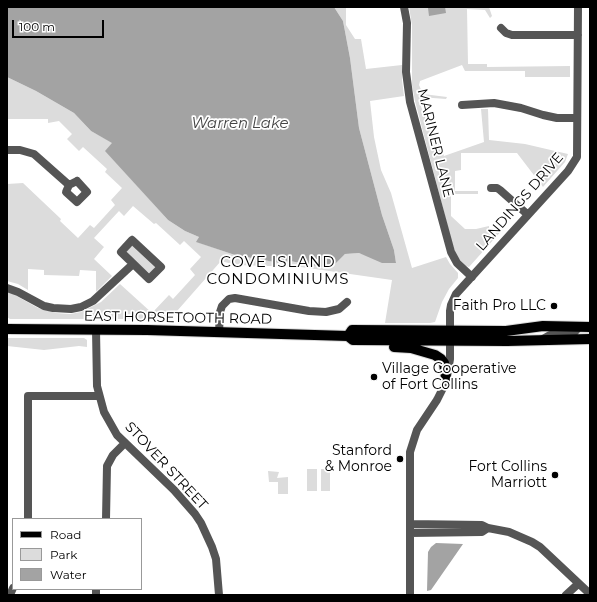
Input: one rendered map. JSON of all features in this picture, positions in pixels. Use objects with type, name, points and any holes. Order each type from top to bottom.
[{"type":"main road","name":"EAST HORSETOOTH ROAD","points":[[7,329],[220,332],[351,338],[450,336],[543,326],[585,327]]},
{"type":"main road","name":"EAST HORSETOOTH ROAD","points":[[450,336],[507,342],[587,337]]},
{"type":"main road","points":[[351,338],[358,345],[405,347],[435,355],[444,363],[446,378]]},
{"type":"street","name":"MARINER LANE","points":[[404,7],[407,23],[406,72],[410,102],[451,252],[457,264],[472,277]]},
{"type":"street","name":"LANDINGS DRIVE","points":[[410,595],[409,461],[417,430],[437,400],[446,378],[450,359],[450,311],[453,300],[527,214],[574,164],[577,157],[578,7]]},
{"type":"street","points":[[501,28],[506,33],[512,35],[578,35]]},
{"type":"street","points":[[462,105],[494,104],[515,106],[557,118],[577,118]]},
{"type":"street","points":[[7,150],[20,150],[34,154],[69,184]]},
{"type":"street","points":[[491,188],[497,188],[500,190],[527,214]]},
{"type":"street","points":[[132,240],[161,266],[150,279],[133,264],[121,252],[132,240]]},
{"type":"street","points":[[7,288],[18,292],[44,306],[71,309],[93,301],[133,264]]},
{"type":"street","points":[[220,332],[220,312],[222,306],[229,299],[235,298],[309,311],[326,312],[338,309],[346,302]]},
{"type":"street","points":[[543,339],[550,335],[572,334],[585,327]]},
{"type":"street","name":"STOVER STREET","points":[[96,330],[99,396],[107,419],[125,443],[174,490],[195,514],[212,547],[216,559],[219,595]]},
{"type":"street","points":[[28,518],[28,396],[99,396]]},
{"type":"street","points":[[106,518],[107,466],[113,455],[125,443]]},
{"type":"street","points":[[410,529],[482,525],[488,528],[509,532],[532,542],[550,555],[578,584],[590,594]]},
{"type":"street","points":[[566,595],[578,584]]},
{"type":"green space","points":[[334,7],[346,7],[346,25],[355,39],[361,39],[366,69],[402,65],[404,96],[370,101],[374,137],[381,170],[391,193],[412,268],[446,257],[458,273],[458,278],[449,289],[442,302],[435,322],[385,323],[392,280],[301,267],[236,265],[221,261],[170,319],[10,319],[7,317],[7,292],[38,308],[56,313],[70,314],[81,312],[101,302],[120,284],[152,313],[169,295],[173,299],[195,275],[190,269],[201,257],[184,241],[180,245],[156,223],[154,224],[133,206],[124,216],[119,211],[94,238],[104,247],[94,259],[112,276],[96,292],[96,271],[80,270],[79,276],[44,275],[44,270],[28,269],[28,290],[18,284],[7,281],[7,184],[23,183],[61,219],[60,221],[78,238],[90,225],[94,228],[115,205],[111,200],[122,188],[105,172],[107,169],[83,147],[79,151],[67,139],[72,134],[59,121],[48,123],[48,119],[7,119],[7,77],[36,91],[74,113],[91,131],[113,143],[106,151],[168,220],[185,231],[199,237],[197,242],[235,255],[280,263],[290,261],[322,267],[335,264],[345,254],[359,253],[396,263],[394,250],[382,215],[359,128],[350,58],[343,21]]},
{"type":"green space","points":[[409,7],[489,7],[492,16],[490,18],[485,10],[467,9],[468,64],[487,64],[487,67],[570,66],[570,77],[525,77],[525,71],[465,71],[462,65],[420,81],[419,85],[423,94],[447,97],[446,99],[420,97],[419,101],[433,139],[437,138],[444,156],[484,142],[481,109],[488,109],[489,140],[525,144],[568,154],[565,162],[543,187],[517,153],[461,153],[461,170],[455,171],[455,191],[478,191],[478,194],[451,194],[451,216],[465,229],[476,229],[489,226],[489,229],[504,228],[469,267],[457,257],[452,243],[415,101],[412,85],[412,25]]},
{"type":"green space","points":[[133,245],[156,266],[151,273],[149,273],[126,253]]},
{"type":"green space","points":[[7,338],[84,338],[87,340],[87,347],[79,346],[44,350],[7,346]]},
{"type":"green space","points":[[307,469],[317,469],[317,491],[307,491]]},
{"type":"green space","points":[[321,469],[330,469],[330,491],[321,491]]},
{"type":"green space","points":[[268,471],[279,472],[277,478],[288,477],[288,494],[278,494],[278,482],[269,482]]},
{"type":"water","name":"Warren Lake","points":[[7,7],[334,7],[343,21],[350,58],[359,128],[382,215],[394,250],[396,263],[382,263],[359,253],[345,254],[335,264],[322,267],[290,261],[280,263],[235,255],[196,242],[199,237],[185,231],[168,220],[105,151],[112,143],[91,131],[74,113],[36,91],[7,77]]},
{"type":"water","points":[[445,7],[446,13],[429,16],[428,8]]},
{"type":"water","points":[[436,543],[463,544],[431,590],[427,591],[428,552]]},
{"type":"place","name":"Faith Pro LLC","points":[[554,306]]},
{"type":"place","name":"Village Cooperative of Fort Collins","points":[[374,377]]},
{"type":"place","name":"Stanford & Monroe","points":[[400,459]]},
{"type":"place","name":"Fort Collins Marriott","points":[[555,475]]},
{"type":"district","name":"COVE ISLAND CONDOMINIUMS","points":[[278,272]]}]
